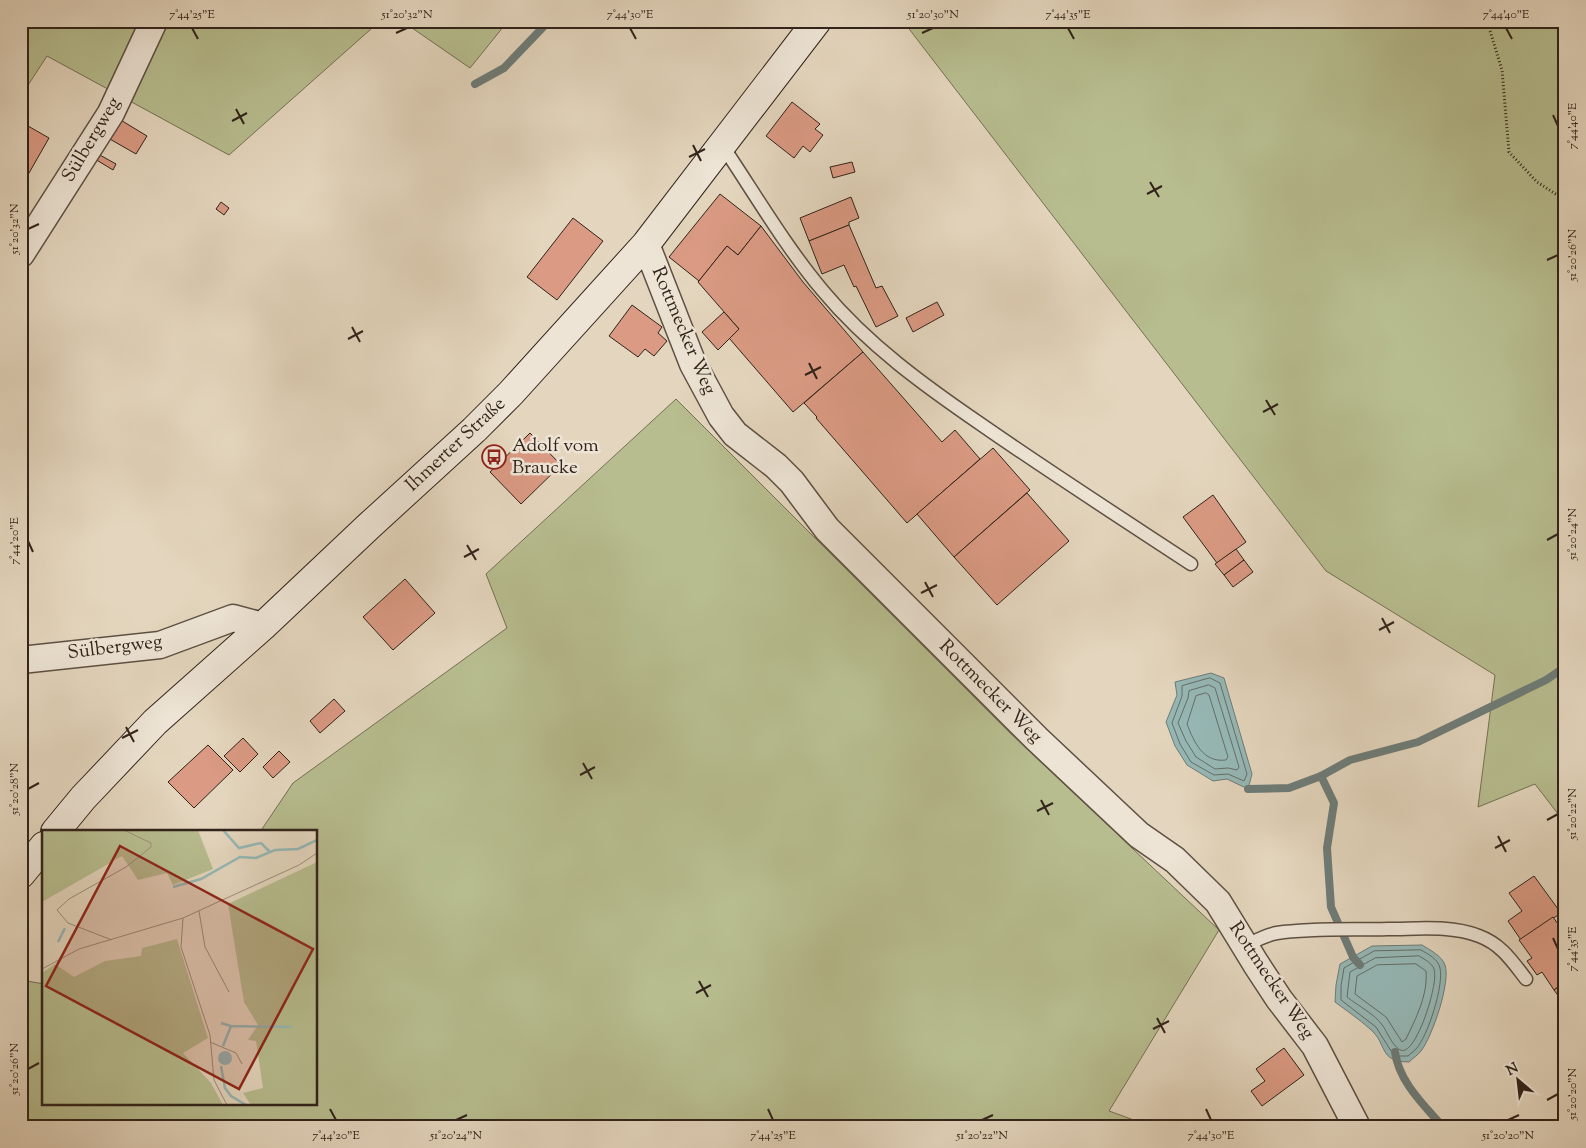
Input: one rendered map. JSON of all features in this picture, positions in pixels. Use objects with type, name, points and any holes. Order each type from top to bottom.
[{"type":"main road","name":"Ihmerter Straße","points":[[57,830],[83,798],[155,722],[263,626],[511,393],[646,244],[817,21]]},
{"type":"main road","points":[[21,874],[42,848]]},
{"type":"street","name":"Sülbergweg","points":[[21,254],[111,113],[154,21]]},
{"type":"street","name":"Rottmecker Weg","points":[[646,244],[693,364],[722,416],[735,434],[776,466],[792,482],[828,529],[1037,739],[1139,835],[1175,860],[1218,902],[1279,999],[1315,1046],[1358,1127]]},
{"type":"street","name":"Sülbergweg","points":[[21,660],[160,645],[233,618],[263,626]]},
{"type":"lane","points":[[722,145],[794,254],[823,292],[887,355],[933,391],[1003,440],[1191,564]]},
{"type":"lane","points":[[1245,946],[1264,936],[1276,933],[1331,929],[1446,928],[1479,936],[1494,943],[1506,953],[1526,979]]},
{"type":"path","points":[[1487,21],[1502,70],[1509,152],[1537,182],[1565,200]]},
{"type":"green space","points":[[21,21],[380,21],[229,155],[47,56],[21,96]]},
{"type":"green space","points":[[402,21],[508,21],[470,68]]},
{"type":"green space","points":[[903,21],[1565,21],[1565,823],[1535,784],[1478,807],[1495,675],[1326,571]]},
{"type":"green space","points":[[676,399],[1011,734],[1219,930],[1109,1111],[1153,1127],[21,1127],[21,980],[42,984],[42,1106],[318,1106],[318,830],[261,830],[293,783],[507,628],[486,574]]},
{"type":"water","points":[[1211,673],[1224,678],[1252,774],[1248,789],[1227,779],[1213,781],[1187,765],[1175,746],[1166,722],[1177,695],[1175,682]]},
{"type":"water","points":[[1422,945],[1439,956],[1445,965],[1446,973],[1443,996],[1435,1022],[1421,1051],[1409,1062],[1399,1061],[1388,1056],[1376,1035],[1370,1029],[1335,1002],[1340,964],[1372,946]]},
{"type":"building","points":[[792,102],[820,124],[815,129],[823,135],[810,152],[803,146],[794,158],[766,136]]},
{"type":"building","points":[[119,119],[147,136],[136,154],[108,138]]},
{"type":"building","points":[[21,122],[49,138],[21,187]]},
{"type":"building","points":[[98,154],[116,164],[113,170],[95,159]]},
{"type":"building","points":[[852,162],[855,172],[833,178],[830,167]]},
{"type":"building","points":[[720,194],[761,226],[738,255],[727,246],[699,281],[669,257]]},
{"type":"building","points":[[851,197],[859,218],[849,222],[849,225],[809,241],[800,218]]},
{"type":"building","points":[[221,202],[229,208],[224,215],[216,209]]},
{"type":"building","points":[[573,218],[603,241],[557,300],[527,277]]},
{"type":"building","points":[[849,225],[876,288],[882,286],[898,316],[876,327],[844,265],[822,274],[809,241]]},
{"type":"building","points":[[761,226],[803,282],[863,352],[793,412],[729,338],[739,329],[698,282],[727,246],[738,255]]},
{"type":"building","points":[[937,302],[944,315],[913,332],[906,318]]},
{"type":"building","points":[[632,305],[662,327],[658,333],[667,341],[654,356],[645,349],[638,357],[609,336]]},
{"type":"building","points":[[724,312],[739,329],[718,350],[702,332]]},
{"type":"building","points":[[863,352],[942,442],[955,430],[980,459],[907,523],[804,403]]},
{"type":"building","points":[[530,433],[561,465],[521,504],[490,472]]},
{"type":"building","points":[[993,448],[1030,490],[954,557],[917,514]]},
{"type":"building","points":[[1027,493],[1069,541],[997,605],[954,557]]},
{"type":"building","points":[[1213,495],[1246,542],[1217,563],[1183,517]]},
{"type":"building","points":[[1236,549],[1244,560],[1224,575],[1215,564]]},
{"type":"building","points":[[1244,560],[1253,572],[1233,587],[1224,575]]},
{"type":"building","points":[[405,579],[435,613],[393,650],[363,617]]},
{"type":"building","points":[[334,699],[345,711],[320,733],[310,721]]},
{"type":"building","points":[[243,738],[258,754],[240,772],[224,756]]},
{"type":"building","points":[[208,745],[233,770],[194,808],[168,782]]},
{"type":"building","points":[[279,751],[290,762],[273,778],[263,767]]},
{"type":"building","points":[[1534,876],[1561,913],[1521,940],[1508,921],[1522,911],[1509,893]]},
{"type":"building","points":[[1553,917],[1565,934],[1565,982],[1554,990],[1542,972],[1537,975],[1527,961],[1532,958],[1519,940]]},
{"type":"building","points":[[1565,982],[1565,1005],[1554,990]]},
{"type":"building","points":[[1284,1048],[1304,1075],[1262,1106],[1251,1091],[1265,1081],[1256,1069]]},
{"type":"waterway","points":[[475,84],[504,68],[549,21]]},
{"type":"waterway","points":[[1321,776],[1350,760],[1418,742],[1546,680],[1565,667]]},
{"type":"waterway","points":[[1248,789],[1289,788],[1321,776],[1334,803],[1327,848],[1331,907],[1353,957],[1360,965]]},
{"type":"waterway","points":[[1395,1052],[1397,1063],[1407,1083],[1443,1127]]},
{"type":"place","name":"Adolf vom Braucke","points":[[494,457]]}]
